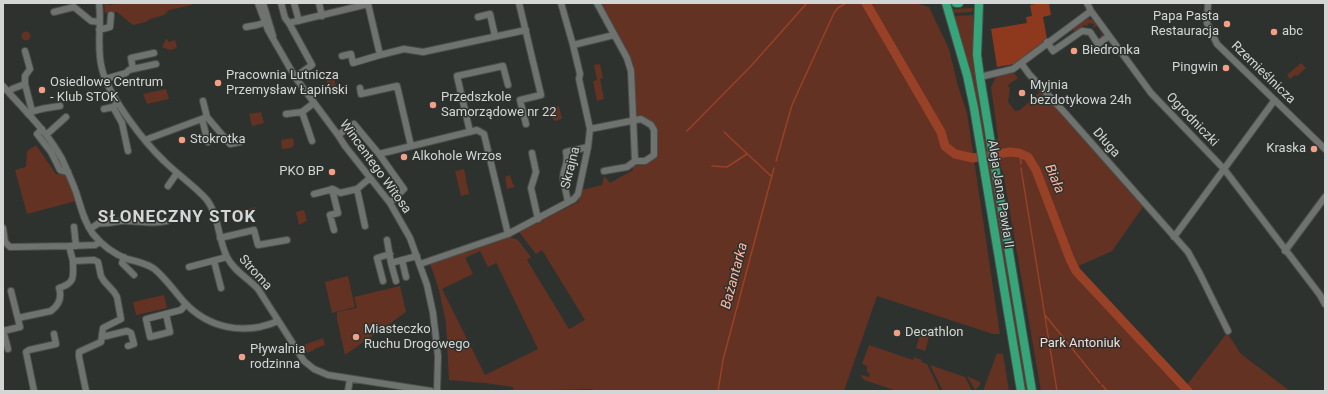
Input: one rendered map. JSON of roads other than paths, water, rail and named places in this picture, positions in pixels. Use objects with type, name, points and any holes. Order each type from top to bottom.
[{"type":"main road","name":"Aleja Jana Pawła II","points":[[946,3],[974,108],[1021,391]]},
{"type":"main road","name":"Aleja Jana Pawła II","points":[[978,3],[977,55],[980,77],[1032,391]]},
{"type":"street","name":"Stroma","points":[[99,3],[99,51],[102,70],[115,105],[164,161],[206,199],[212,210],[227,257],[233,266],[258,289],[300,356],[309,365],[323,374],[431,391]]},
{"type":"street","name":"Wincentego Witosa","points":[[258,3],[267,22]]},
{"type":"street","name":"Wincentego Witosa","points":[[264,3],[268,30],[295,77],[345,146],[390,203],[404,226],[417,256],[427,285],[435,324],[438,356],[437,391]]},
{"type":"street","points":[[281,3],[285,18],[312,65],[295,77]]},
{"type":"street","points":[[294,3],[298,21]]},
{"type":"street","points":[[319,3],[322,16]]},
{"type":"street","points":[[519,3],[541,95],[520,100],[526,124]]},
{"type":"street","name":"Skrajna","points":[[420,264],[508,234],[574,199],[578,194],[588,148],[590,129],[579,79],[580,74],[561,3]]},
{"type":"street","points":[[597,3],[627,58],[631,71],[635,161]]},
{"type":"street","name":"Ogrodniczki","points":[[1087,3],[1109,36],[1156,98],[1224,169],[1320,295],[1325,304]]},
{"type":"street","name":"Rzemieślnicza","points":[[1208,3],[1207,23],[1217,44],[1325,149]]},
{"type":"street","points":[[289,23],[322,16],[353,5],[368,4],[380,55]]},
{"type":"street","points":[[54,12],[74,7],[91,21],[99,22]]},
{"type":"street","points":[[980,77],[1013,69],[1047,42],[1091,11]]},
{"type":"street","points":[[478,17],[490,14],[495,36]]},
{"type":"street","points":[[99,30],[110,27],[111,15]]},
{"type":"street","points":[[246,27],[267,22]]},
{"type":"street","points":[[342,56],[351,54],[353,63],[404,49],[423,52],[526,30]]},
{"type":"street","points":[[1047,42],[1054,51],[1082,31],[1090,32],[1098,44],[1109,36]]},
{"type":"street","points":[[573,45],[614,35]]},
{"type":"street","points":[[25,51],[30,69],[26,76],[25,84],[30,113]]},
{"type":"street","points":[[134,69],[131,58],[154,53]]},
{"type":"street","name":"Długa","points":[[1021,63],[1029,74],[1188,252],[1228,331]]},
{"type":"street","points":[[105,78],[126,73],[129,70],[156,64]]},
{"type":"street","points":[[470,132],[457,76],[503,66],[508,85]]},
{"type":"street","points":[[5,89],[12,89],[25,84]]},
{"type":"street","points":[[360,88],[361,94],[397,86],[411,146]]},
{"type":"street","points":[[5,89],[30,113],[53,144],[68,172],[82,214],[91,231],[100,242],[124,257],[155,269],[186,304],[203,318],[224,327],[240,329],[252,328],[278,321]]},
{"type":"street","points":[[1174,237],[1274,100]]},
{"type":"street","points":[[203,101],[208,142]]},
{"type":"street","points":[[286,114],[302,112],[314,103]]},
{"type":"street","points":[[104,109],[115,105],[122,123],[128,150]]},
{"type":"street","points":[[30,113],[60,106]]},
{"type":"street","points":[[302,112],[312,141]]},
{"type":"street","points":[[46,135],[66,118]]},
{"type":"street","points":[[145,140],[205,118]]},
{"type":"street","points":[[205,118],[230,144],[240,142]]},
{"type":"street","points":[[590,129],[633,119],[641,119],[651,125],[654,130],[654,155],[645,161],[635,161],[627,167],[604,171]]},
{"type":"street","points":[[338,135],[354,124],[379,154],[404,189],[390,203]]},
{"type":"street","points":[[42,129],[37,134],[51,152],[60,170],[68,172]]},
{"type":"street","points":[[379,154],[477,130],[484,134],[508,234]]},
{"type":"street","points":[[568,202],[562,178],[567,167],[566,152],[588,148]]},
{"type":"street","points":[[532,153],[536,172],[531,188],[538,219]]},
{"type":"street","points":[[168,186],[177,173]]},
{"type":"street","points":[[314,194],[332,189],[340,193],[358,189],[370,178]]},
{"type":"street","points":[[332,189],[338,213],[330,215],[334,230]]},
{"type":"street","points":[[358,189],[366,226]]},
{"type":"street","points":[[347,191],[348,199]]},
{"type":"street","points":[[1285,251],[1325,197]]},
{"type":"street","points":[[91,231],[99,223],[106,224],[122,221],[158,223],[167,221]]},
{"type":"street","points":[[74,227],[76,246]]},
{"type":"street","points":[[3,228],[5,242],[10,247],[95,245],[100,242]]},
{"type":"street","points":[[220,238],[254,230],[258,245],[287,240]]},
{"type":"street","points":[[387,240],[396,281]]},
{"type":"street","points":[[18,318],[51,311],[55,308],[61,295],[59,288],[68,286],[73,277],[73,261],[69,246]]},
{"type":"street","points":[[383,281],[377,258],[390,254]]},
{"type":"street","points":[[392,262],[417,256]]},
{"type":"street","points":[[124,257],[122,263],[134,275]]},
{"type":"street","points":[[190,267],[227,257]]},
{"type":"street","points":[[73,261],[94,260],[98,262],[104,281],[111,287],[117,297],[120,319],[103,328],[101,342],[79,352],[86,391]]},
{"type":"street","points":[[402,260],[406,277]]},
{"type":"street","points":[[214,261],[221,288]]},
{"type":"street","points":[[8,349],[3,331],[20,328],[11,291]]},
{"type":"street","points":[[166,314],[170,332],[150,337],[146,319],[181,310],[186,304]]},
{"type":"street","points":[[102,336],[127,331],[131,333],[134,344],[128,346]]},
{"type":"street","points":[[34,391],[26,352],[56,344],[54,334]]},
{"type":"street","points":[[348,391],[350,379]]},
{"type":"waterway","points":[[687,131],[751,66],[807,3]]},
{"type":"waterway","name":"Bażantarka","points":[[776,161],[792,105],[834,13],[838,8],[846,3]]},
{"type":"waterway","name":"Biała","points":[[866,3],[941,132],[945,146],[955,154],[973,158],[1010,152],[1019,153],[1028,157],[1036,170],[1076,271],[1188,391]]},
{"type":"waterway","points":[[724,132],[772,177]]},
{"type":"waterway","points":[[1020,153],[1021,164]]},
{"type":"waterway","points":[[712,166],[727,167],[747,154]]},
{"type":"waterway","name":"Bażantarka","points":[[718,391],[723,360],[774,168]]},
{"type":"waterway","points":[[1021,168],[1057,391]]},
{"type":"waterway","points":[[1045,315],[1100,383]]},
{"type":"waterway","points":[[1102,385],[1107,391]]},
{"type":"place","name":"Papa Pasta Restauracja","points":[[1227,24]]},
{"type":"place","name":"abc","points":[[1274,32]]},
{"type":"place","name":"Biedronka","points":[[1074,51]]},
{"type":"place","name":"Pingwin","points":[[1226,68]]},
{"type":"place","name":"Pracownia Lutnicza Przemysław Łapiński","points":[[218,83]]},
{"type":"place","name":"Osiedlowe Centrum - Klub STOK","points":[[42,90]]},
{"type":"place","name":"Myjnia bezdotykowa 24h","points":[[1022,93]]},
{"type":"place","name":"Przedszkole Samorządowe nr 22","points":[[433,105]]},
{"type":"place","name":"Stokrotka","points":[[182,140]]},
{"type":"place","name":"Kraska","points":[[1314,149]]},
{"type":"place","name":"Alkohole Wrzos","points":[[404,157]]},
{"type":"place","name":"PKO BP","points":[[332,172]]},
{"type":"place","name":"Decathlon","points":[[897,333]]},
{"type":"place","name":"Miasteczko Ruchu Drogowego","points":[[356,337]]},
{"type":"place","name":"Pływalnia rodzinna","points":[[242,357]]},
{"type":"district","name":"SŁONECZNY STOK","points":[[177,218]]},
{"type":"park label","name":"Park Antoniuk","points":[[1080,344]]}]
